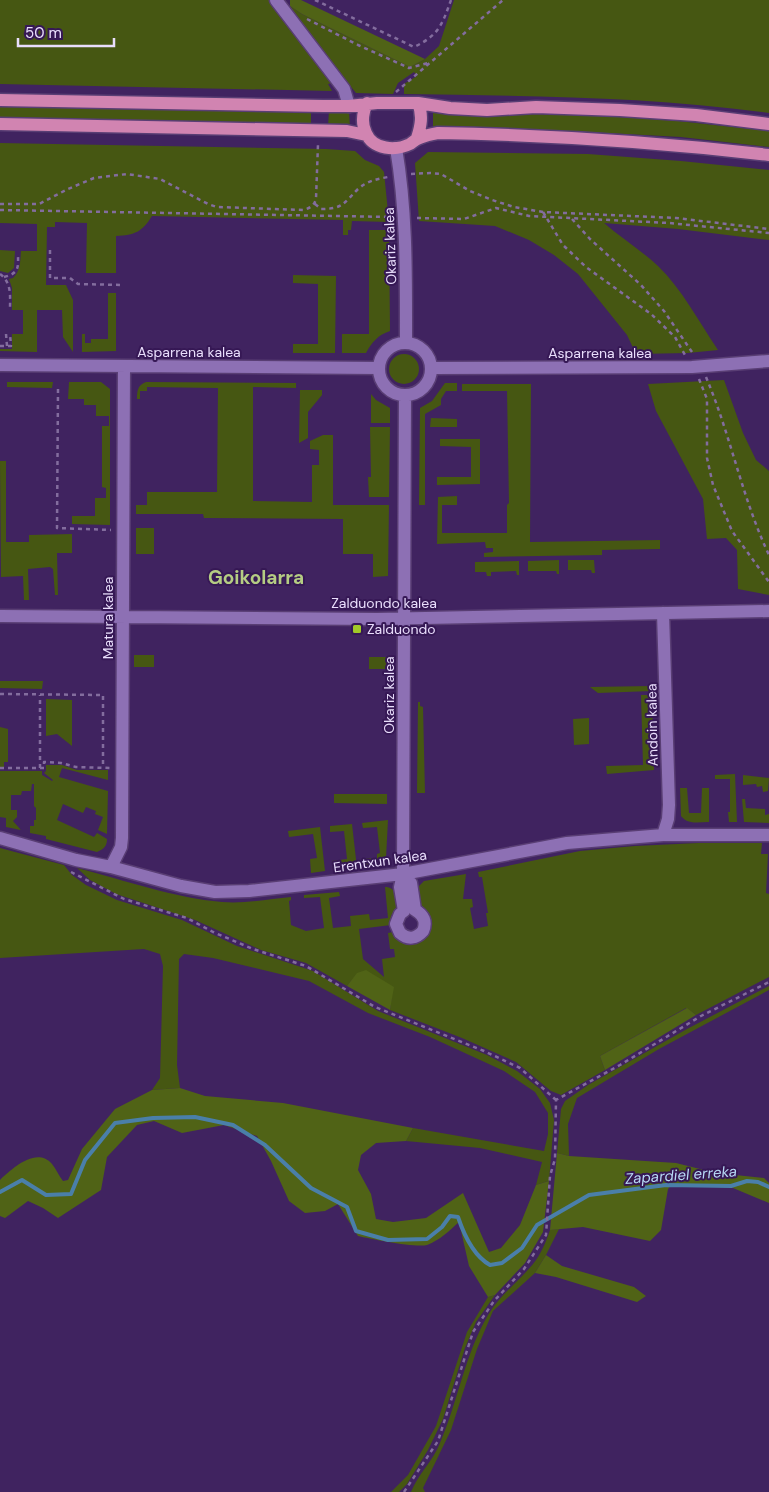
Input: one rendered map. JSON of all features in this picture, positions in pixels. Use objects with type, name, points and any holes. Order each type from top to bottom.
[{"type":"main road","points":[[0,100],[349,106],[367,103],[418,103],[459,109],[487,110],[536,107],[620,110],[696,115],[769,124]]},
{"type":"main road","points":[[366,135],[363,118],[367,103]]},
{"type":"main road","points":[[0,124],[347,131],[366,135],[375,144],[396,148],[412,143],[417,138],[421,127],[418,103]]},
{"type":"main road","points":[[417,138],[438,133],[622,141],[695,146],[769,155]]},
{"type":"street","points":[[276,0],[344,89],[349,106]]},
{"type":"street","name":"Okariz kalea","points":[[396,148],[401,175],[406,255],[406,343]]},
{"type":"street","points":[[406,343],[416,345],[424,351],[429,359],[431,368],[429,378],[424,387],[416,393],[406,395],[390,391],[380,378],[378,368],[380,359],[386,350],[396,344],[406,343]]},
{"type":"street","name":"Asparrena kalea","points":[[431,368],[692,367],[769,362]]},
{"type":"street","name":"Asparrena kalea","points":[[0,365],[378,368]]},
{"type":"street","name":"Matura kalea","points":[[111,867],[121,847],[122,838],[124,366]]},
{"type":"street","name":"Okariz kalea","points":[[403,874],[406,395]]},
{"type":"street","name":"Zalduondo kalea","points":[[0,616],[404,618],[769,611]]},
{"type":"street","name":"Andoin kalea","points":[[663,835],[668,819],[669,805],[664,613]]},
{"type":"street","name":"Erentxun kalea","points":[[0,838],[76,860],[111,867],[181,886],[215,892],[403,874],[567,843],[663,835],[769,835]]},
{"type":"path","points":[[315,0],[414,46],[426,41],[442,24],[451,0]]},
{"type":"path","points":[[392,103],[398,89],[504,0]]},
{"type":"path","points":[[301,16],[409,68],[428,63]]},
{"type":"path","points":[[0,204],[39,204],[94,178],[127,174],[160,179],[217,207],[303,210],[314,204],[317,192],[318,144]]},
{"type":"path","points":[[314,204],[321,209],[333,209],[349,201],[358,190],[371,181],[430,172],[441,174],[470,191],[492,200],[514,207],[543,212],[676,218],[769,229]]},
{"type":"path","points":[[414,217],[464,219],[496,208],[529,216],[669,223],[769,233]]},
{"type":"path","points":[[0,210],[392,217]]},
{"type":"path","points":[[543,212],[563,245],[586,267],[651,314],[675,338],[704,389],[707,399],[706,450],[713,485],[732,531],[769,582]]},
{"type":"path","points":[[50,250],[50,278],[70,278],[78,284],[124,285]]},
{"type":"path","points":[[4,277],[13,275],[17,271],[18,253]]},
{"type":"path","points":[[0,274],[10,286],[10,310]]},
{"type":"path","points":[[0,346],[6,346],[8,334]]},
{"type":"path","points":[[58,389],[57,528],[113,530]]},
{"type":"path","points":[[0,694],[103,695],[103,768]]},
{"type":"path","points":[[40,694],[40,768]]},
{"type":"path","points":[[0,768],[44,768],[44,762],[61,762],[76,767],[112,768]]},
{"type":"path","points":[[67,869],[72,874],[124,899],[187,918],[212,932],[253,949],[306,966],[375,1008],[484,1050],[520,1068],[556,1100],[555,1159],[550,1176],[546,1235],[524,1269],[494,1301],[473,1332],[438,1441],[404,1492]]},
{"type":"path","points":[[556,1100],[620,1065],[701,1016],[769,982]]},
{"type":"green space","points":[[0,0],[271,0],[332,83],[328,84],[332,91],[0,84]]},
{"type":"green space","points":[[290,0],[301,0],[425,59],[410,67],[302,14],[290,6]]},
{"type":"green space","points":[[454,0],[769,0],[769,113],[724,107],[633,100],[541,96],[404,94],[404,84],[417,76],[414,72],[398,83],[393,94],[356,93],[299,23],[290,6],[302,14],[410,67],[425,59],[439,46]]},
{"type":"green space","points":[[0,104],[311,110],[311,127],[0,121]]},
{"type":"green space","points":[[329,110],[349,111],[350,128],[328,127]]},
{"type":"green space","points":[[433,112],[588,115],[678,121],[769,131],[769,147],[681,137],[588,132],[433,129]]},
{"type":"green space","points":[[0,143],[355,151],[365,160],[379,166],[384,172],[389,222],[352,221],[351,230],[348,230],[348,235],[343,235],[343,220],[152,216],[145,226],[137,232],[116,236],[116,273],[86,273],[87,223],[55,222],[55,227],[47,227],[46,285],[66,285],[73,300],[73,352],[63,337],[62,310],[37,310],[37,352],[0,351],[0,349],[12,349],[12,334],[23,334],[23,310],[12,310],[12,288],[9,279],[13,278],[20,265],[21,251],[37,251],[37,224],[0,223]]},
{"type":"green space","points":[[428,152],[588,154],[769,170],[769,240],[678,229],[604,223],[667,275],[683,295],[718,350],[688,353],[636,354],[627,335],[578,274],[554,255],[529,240],[495,226],[419,221],[415,163]]},
{"type":"green space","points":[[369,230],[389,230],[390,331],[376,339],[366,353],[342,353],[342,334],[369,334]]},
{"type":"green space","points":[[0,250],[15,251],[14,268],[8,273],[0,271]]},
{"type":"green space","points":[[293,275],[336,276],[335,353],[293,353],[293,344],[318,344],[318,284],[293,283]]},
{"type":"green space","points":[[108,293],[116,293],[116,351],[82,352],[82,334],[85,334],[85,343],[91,343],[91,339],[108,339]]},
{"type":"green space","points":[[404,354],[414,359],[419,369],[414,379],[404,384],[394,379],[389,369],[394,359]]},
{"type":"green space","points":[[724,380],[743,433],[756,460],[769,471],[769,595],[738,589],[737,550],[726,538],[707,539],[703,499],[656,411],[648,384]]},
{"type":"green space","points":[[7,382],[53,382],[52,388],[7,387]]},
{"type":"green space","points":[[69,382],[101,382],[110,389],[110,525],[72,524],[72,516],[95,516],[95,498],[106,498],[106,488],[102,487],[102,426],[109,426],[109,416],[96,416],[96,405],[84,405],[84,399],[68,399]]},
{"type":"green space","points":[[146,382],[296,383],[296,388],[253,387],[253,501],[312,502],[312,465],[319,465],[319,450],[310,449],[310,441],[323,435],[333,435],[333,505],[389,505],[388,576],[373,577],[373,554],[343,554],[343,519],[204,518],[203,514],[136,514],[136,505],[147,505],[147,492],[217,492],[218,388],[147,387],[147,391],[140,391],[140,399],[137,399],[138,388]]},
{"type":"green space","points":[[445,383],[457,383],[457,391],[446,391],[441,399],[441,405],[425,414],[425,505],[419,505],[420,408],[432,401]]},
{"type":"green space","points":[[462,384],[531,384],[530,542],[660,540],[660,549],[602,550],[602,555],[484,557],[484,553],[493,552],[493,548],[486,548],[485,542],[437,544],[438,497],[457,496],[457,505],[442,505],[442,533],[507,533],[507,505],[509,503],[507,391],[462,391]]},
{"type":"green space","points":[[300,390],[322,390],[322,395],[308,412],[308,438],[299,443]]},
{"type":"green space","points":[[371,394],[376,400],[390,408],[390,423],[371,423]]},
{"type":"green space","points":[[431,418],[457,419],[457,427],[430,427]]},
{"type":"green space","points":[[370,427],[390,427],[389,497],[369,497],[368,477],[371,477]]},
{"type":"green space","points":[[440,439],[480,439],[480,484],[437,485],[437,477],[471,477],[471,447],[440,446]]},
{"type":"green space","points":[[0,461],[6,461],[6,542],[29,542],[29,535],[72,534],[72,553],[57,553],[58,595],[55,595],[53,569],[50,567],[28,569],[29,600],[24,600],[23,576],[1,577]]},
{"type":"green space","points":[[136,528],[154,528],[154,554],[136,554]]},
{"type":"green space","points":[[559,560],[559,574],[556,571],[528,571],[528,561]]},
{"type":"green space","points":[[568,560],[594,560],[595,573],[592,573],[591,570],[568,570]]},
{"type":"green space","points":[[519,561],[519,575],[517,575],[516,571],[491,572],[491,576],[487,576],[486,572],[475,572],[475,562]]},
{"type":"green space","points":[[134,655],[154,655],[154,667],[134,667]]},
{"type":"green space","points":[[369,657],[388,657],[388,669],[369,669]]},
{"type":"green space","points":[[0,681],[43,681],[42,689],[0,688]]},
{"type":"green space","points":[[652,686],[652,691],[598,693],[590,687]]},
{"type":"green space","points":[[641,695],[652,695],[654,770],[607,774],[606,766],[643,765]]},
{"type":"green space","points":[[46,699],[72,700],[72,746],[57,734],[46,736]]},
{"type":"green space","points":[[418,702],[423,707],[425,793],[417,793]]},
{"type":"green space","points":[[589,718],[589,744],[574,745],[573,719]]},
{"type":"green space","points":[[0,727],[8,729],[8,762],[4,762],[4,767],[0,767]]},
{"type":"green space","points":[[46,765],[62,765],[77,770],[108,770],[108,780],[62,768],[59,777],[108,791],[107,834],[98,830],[103,817],[95,814],[96,811],[86,807],[83,813],[63,804],[57,820],[94,837],[97,833],[107,839],[106,845],[102,850],[97,852],[30,833],[30,826],[34,826],[34,820],[36,820],[34,784],[32,784],[31,791],[22,791],[21,795],[11,795],[11,810],[17,810],[17,817],[13,821],[21,830],[6,827],[6,818],[0,817],[0,771],[42,771],[42,775],[52,781],[44,773]]},
{"type":"green space","points":[[735,774],[737,822],[729,822],[730,779],[715,779],[715,775]]},
{"type":"green space","points":[[743,775],[769,778],[768,791],[763,792],[762,786],[757,787],[756,784],[743,785]]},
{"type":"green space","points":[[680,788],[687,788],[689,813],[701,813],[702,788],[709,788],[709,822],[690,822],[681,816]]},
{"type":"green space","points":[[334,794],[387,794],[387,804],[334,803]]},
{"type":"green space","points":[[742,799],[745,799],[746,808],[765,809],[765,815],[769,814],[769,823],[744,822]]},
{"type":"green space","points":[[388,820],[386,858],[378,866],[364,867],[363,859],[377,858],[377,854],[380,853],[377,827],[363,828],[362,823]]},
{"type":"green space","points":[[352,824],[357,868],[333,870],[332,861],[347,859],[344,831],[330,832],[330,826]]},
{"type":"green space","points":[[320,827],[325,871],[311,873],[310,859],[317,858],[313,834],[289,837],[288,831]]},
{"type":"green space","points":[[698,843],[762,843],[761,854],[768,854],[766,893],[769,894],[769,977],[696,1015],[686,1008],[600,1056],[605,1070],[561,1095],[551,1091],[516,1062],[462,1038],[390,1010],[393,987],[357,974],[347,986],[306,963],[261,950],[195,920],[116,894],[90,880],[77,868],[168,893],[204,900],[239,902],[291,897],[289,901],[291,925],[306,931],[324,928],[320,897],[304,898],[304,895],[339,892],[340,896],[329,898],[333,928],[351,926],[350,916],[369,914],[370,920],[388,918],[385,887],[389,887],[395,893],[398,906],[391,916],[391,925],[359,929],[363,959],[384,977],[382,959],[395,957],[394,949],[390,949],[388,933],[393,932],[424,938],[430,931],[431,922],[420,904],[418,887],[424,881],[466,874],[463,899],[472,899],[473,907],[470,908],[474,929],[488,926],[486,913],[488,913],[482,877],[479,877],[478,872],[580,851]]},
{"type":"green space","points":[[0,848],[64,865],[72,875],[86,885],[117,900],[182,920],[237,946],[313,971],[378,1011],[487,1055],[517,1071],[540,1089],[550,1103],[554,1120],[549,1181],[536,1185],[542,1162],[480,1148],[406,1141],[413,1128],[544,1151],[548,1134],[548,1113],[535,1092],[504,1071],[430,1037],[368,1013],[309,981],[213,958],[184,954],[179,959],[177,1065],[180,1088],[152,1090],[160,1078],[163,966],[160,954],[144,949],[0,958]]},
{"type":"green space","points":[[366,970],[394,987],[390,1010],[347,986],[357,973]]},
{"type":"green space","points":[[769,986],[769,990],[659,1049],[577,1098],[568,1124],[569,1156],[557,1153],[561,1109],[565,1101],[588,1085],[687,1029]]},
{"type":"green space","points":[[687,1008],[696,1015],[605,1070],[600,1056]]},
{"type":"green space","points":[[180,1088],[205,1096],[283,1103],[413,1128],[406,1141],[376,1143],[361,1155],[358,1170],[371,1194],[376,1219],[393,1222],[426,1218],[463,1193],[489,1252],[501,1248],[520,1225],[536,1185],[549,1181],[543,1232],[525,1263],[495,1295],[488,1297],[469,1266],[459,1222],[440,1238],[432,1243],[421,1246],[358,1236],[338,1204],[325,1211],[305,1213],[289,1201],[271,1161],[257,1136],[224,1125],[182,1133],[154,1121],[137,1125],[107,1157],[101,1190],[58,1218],[28,1201],[5,1218],[0,1216],[0,1180],[18,1165],[32,1158],[46,1159],[52,1164],[63,1181],[68,1180],[82,1149],[115,1109],[152,1090]]},
{"type":"green space","points":[[557,1153],[569,1156],[676,1163],[716,1173],[764,1178],[769,1183],[769,1203],[733,1188],[672,1184],[668,1189],[661,1230],[650,1241],[583,1227],[550,1230]]},
{"type":"green space","points":[[559,1229],[535,1273],[493,1311],[477,1349],[451,1430],[423,1488],[425,1492],[411,1492],[440,1443],[473,1346],[488,1315],[498,1301],[536,1260],[550,1230]]},
{"type":"green space","points":[[546,1255],[562,1266],[634,1287],[646,1296],[637,1302],[556,1277],[535,1273]]},
{"type":"green space","points":[[495,1295],[476,1322],[465,1348],[443,1419],[428,1450],[407,1484],[399,1492],[391,1492],[408,1475],[436,1426],[467,1332],[488,1297]]},
{"type":"waterway","name":"Zapardiel erreka","points":[[0,1192],[22,1180],[46,1195],[71,1194],[85,1160],[115,1123],[153,1118],[195,1117],[233,1125],[265,1145],[311,1188],[347,1207],[356,1231],[388,1240],[427,1239],[442,1227],[450,1216],[458,1217],[474,1251],[490,1265],[502,1263],[522,1248],[537,1225],[589,1195],[666,1185],[731,1186],[747,1181],[758,1182],[769,1187]]},
{"type":"place","name":"Zalduondo","points":[[357,629]]},
{"type":"district","name":"Goikolarra","points":[[256,577]]}]
